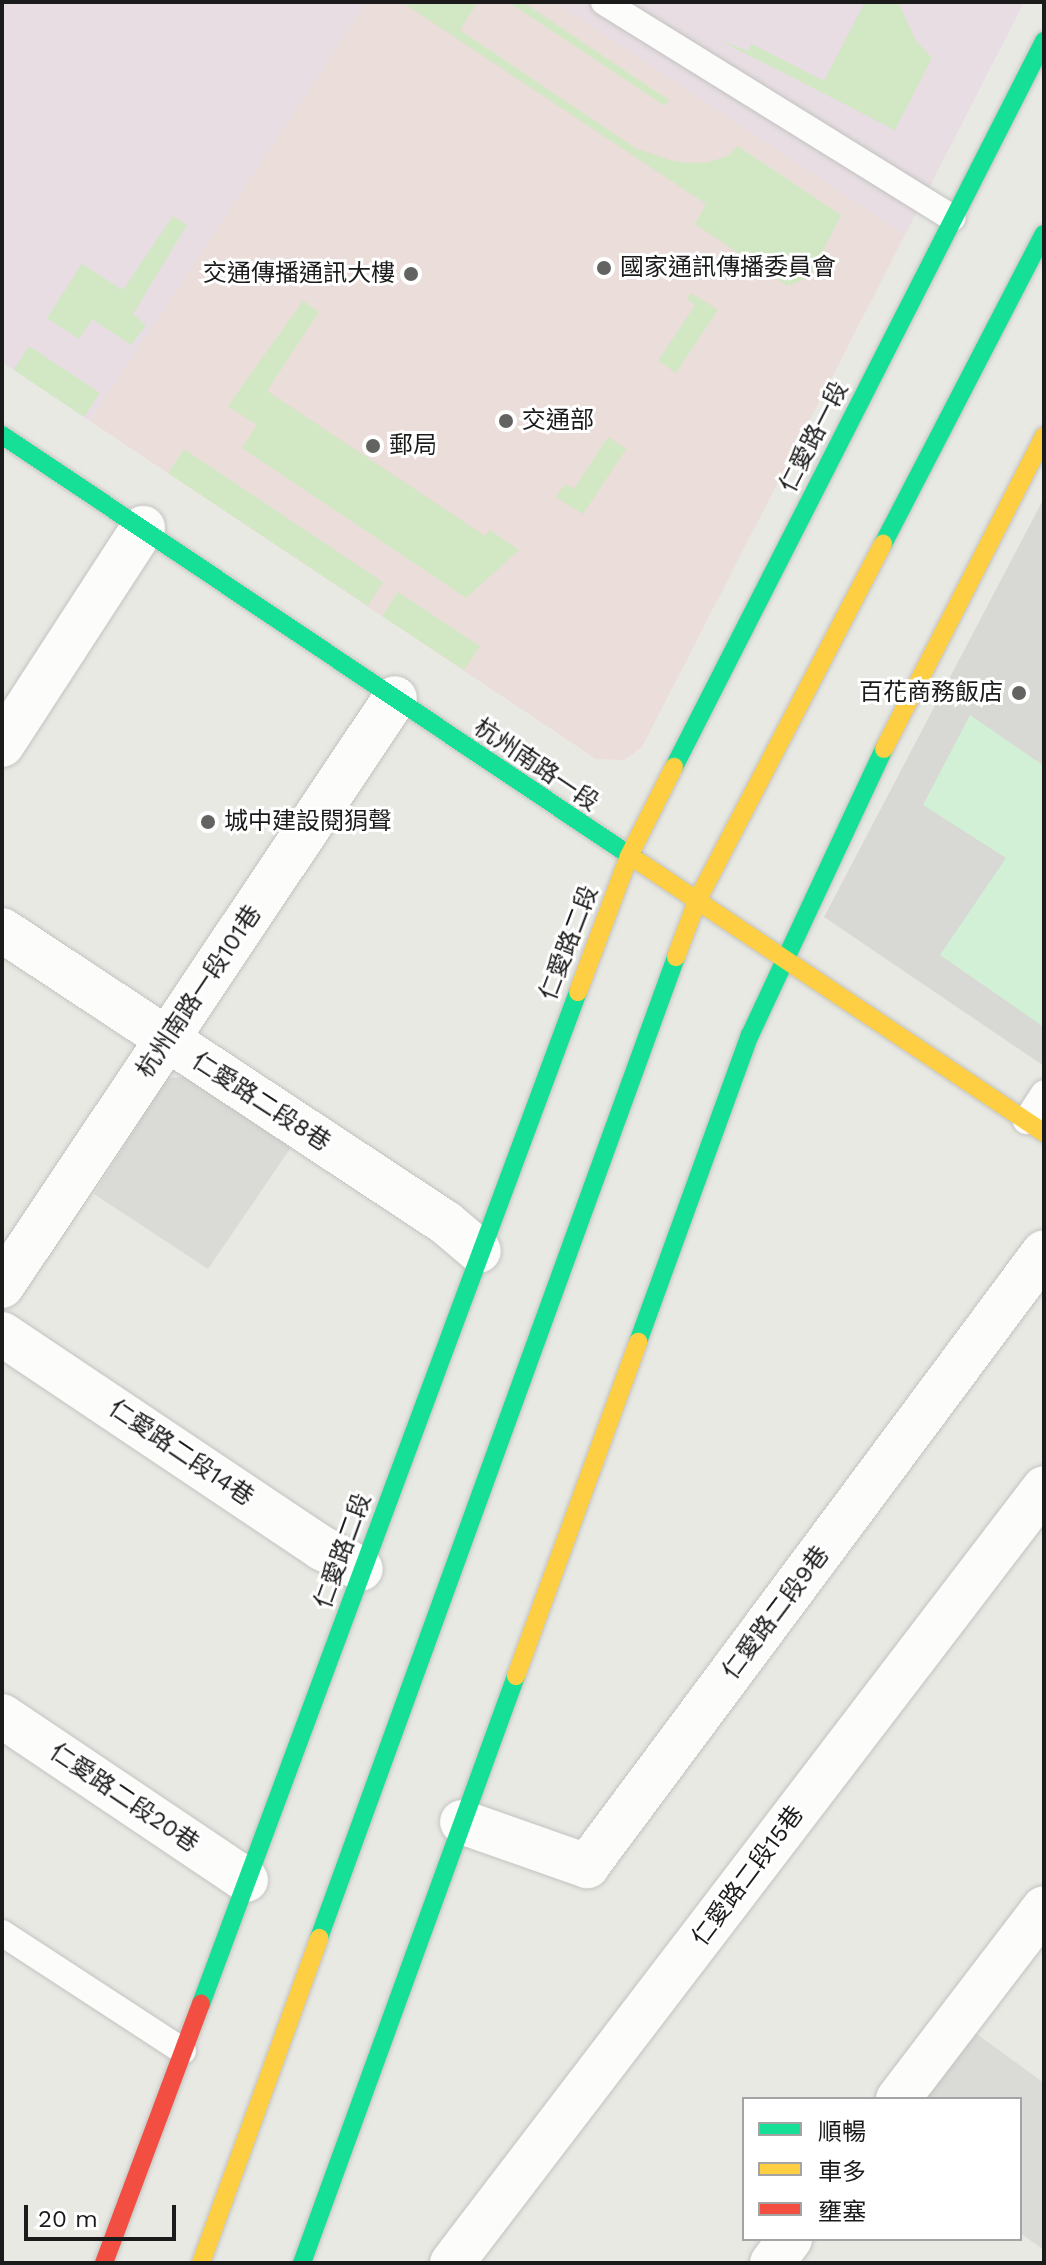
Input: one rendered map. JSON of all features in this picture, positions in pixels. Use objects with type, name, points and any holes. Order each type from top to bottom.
[{"type":"main road","name":"仁愛路一段","points":[[629,856],[1044,41]]},
{"type":"main road","points":[[201,2263],[697,901],[1044,234]]},
{"type":"main road","name":"杭州南路一段","points":[[2,435],[1035,1127]]},
{"type":"main road","points":[[302,2263],[783,958],[1040,454]]},
{"type":"main road","name":"仁愛路二段","points":[[104,2263],[479,1251],[629,856]]},
{"type":"street","points":[[2,745],[143,528]]},
{"type":"street","name":"杭州南路一段101巷","points":[[2,1286],[395,698]]},
{"type":"street","name":"仁愛路二段8巷","points":[[2,930],[446,1223],[479,1251]]},
{"type":"street","name":"仁愛路二段9巷","points":[[462,1822],[587,1866],[1044,1252]]},
{"type":"street","name":"仁愛路二段14巷","points":[[2,1334],[361,1569]]},
{"type":"street","name":"仁愛路二段15巷","points":[[452,2263],[1044,1488]]},
{"type":"street","name":"仁愛路二段20巷","points":[[2,1716],[246,1880]]},
{"type":"street","points":[[900,2097],[1044,1908]]},
{"type":"street","points":[[772,2263],[788,2241]]},
{"type":"lane","points":[[604,2],[953,218]]},
{"type":"lane","points":[[1035,1127],[1044,1093]]},
{"type":"lane","points":[[2,1933],[183,2051]]},
{"type":"shaded area","points":[[2,2],[367,2],[90,421],[2,362]]},
{"type":"shaded area","name":"交通部","points":[[367,2],[555,2],[905,235],[642,747],[624,760],[596,759],[90,421]]},
{"type":"shaded area","points":[[555,2],[1024,2],[905,235]]},
{"type":"shaded area","points":[[1044,498],[1044,1066],[824,917]]},
{"type":"shaded area","points":[[195,1076],[296,1140],[208,1269],[94,1194],[167,1078]]},
{"type":"shaded area","points":[[970,2029],[1044,2083],[1044,2250],[1022,2234],[1022,2097],[920,2097]]},
{"type":"green space","points":[[402,2],[478,2],[460,30],[637,149],[677,162],[705,163],[728,156],[738,146],[841,215],[810,277],[788,286],[695,224],[706,204]]},
{"type":"green space","points":[[508,2],[523,2],[669,100],[665,106]]},
{"type":"green space","points":[[865,2],[898,2],[916,41],[932,58],[895,130],[719,40],[748,51],[752,44],[824,81]]},
{"type":"green space","points":[[173,216],[187,225],[133,314],[146,325],[131,345],[92,319],[79,339],[47,318],[82,264],[123,290]]},
{"type":"green space","points":[[691,293],[718,310],[676,373],[658,361],[695,305],[687,299]]},
{"type":"green space","points":[[303,301],[319,312],[267,391],[485,536],[490,530],[519,550],[466,598],[242,448],[257,425],[228,406]]},
{"type":"green space","points":[[29,346],[100,393],[84,417],[14,370]]},
{"type":"green space","points":[[608,437],[626,449],[583,514],[556,497],[565,484],[574,489]]},
{"type":"green space","points":[[184,449],[383,582],[368,606],[168,473]]},
{"type":"green space","points":[[398,592],[480,646],[464,670],[382,616]]},
{"type":"green space","points":[[970,715],[1044,766],[1044,1027],[940,955],[1006,858],[923,805]]},
{"type":"traffic: fast","points":[[674,767],[1044,41]]},
{"type":"traffic: fast","points":[[883,544],[1044,234]]},
{"type":"traffic: fast","points":[[2,435],[638,861]]},
{"type":"traffic: fast","points":[[638,1342],[750,1035],[884,749]]},
{"type":"traffic: fast","points":[[319,1938],[676,957]]},
{"type":"traffic: fast","points":[[201,2004],[578,992]]},
{"type":"traffic: fast","points":[[302,2263],[516,1676]]},
{"type":"traffic: slow","points":[[884,749],[1044,436]]},
{"type":"traffic: slow","points":[[676,957],[697,901],[883,544]]},
{"type":"traffic: slow","points":[[578,992],[629,856],[674,767]]},
{"type":"traffic: slow","points":[[638,861],[1044,1133]]},
{"type":"traffic: slow","points":[[516,1676],[638,1342]]},
{"type":"traffic: slow","points":[[201,2263],[319,1938]]},
{"type":"traffic: jam","points":[[104,2263],[201,2004]]},
{"type":"place","name":"國家通訊傳播委員會","points":[[604,268]]},
{"type":"place","name":"交通傳播通訊大樓","points":[[411,274]]},
{"type":"place","name":"交通部","points":[[506,421]]},
{"type":"place","name":"郵局","points":[[373,446]]},
{"type":"place","name":"百花商務飯店","points":[[1019,693]]},
{"type":"place","name":"城中建設閱狷聲","points":[[208,822]]}]
